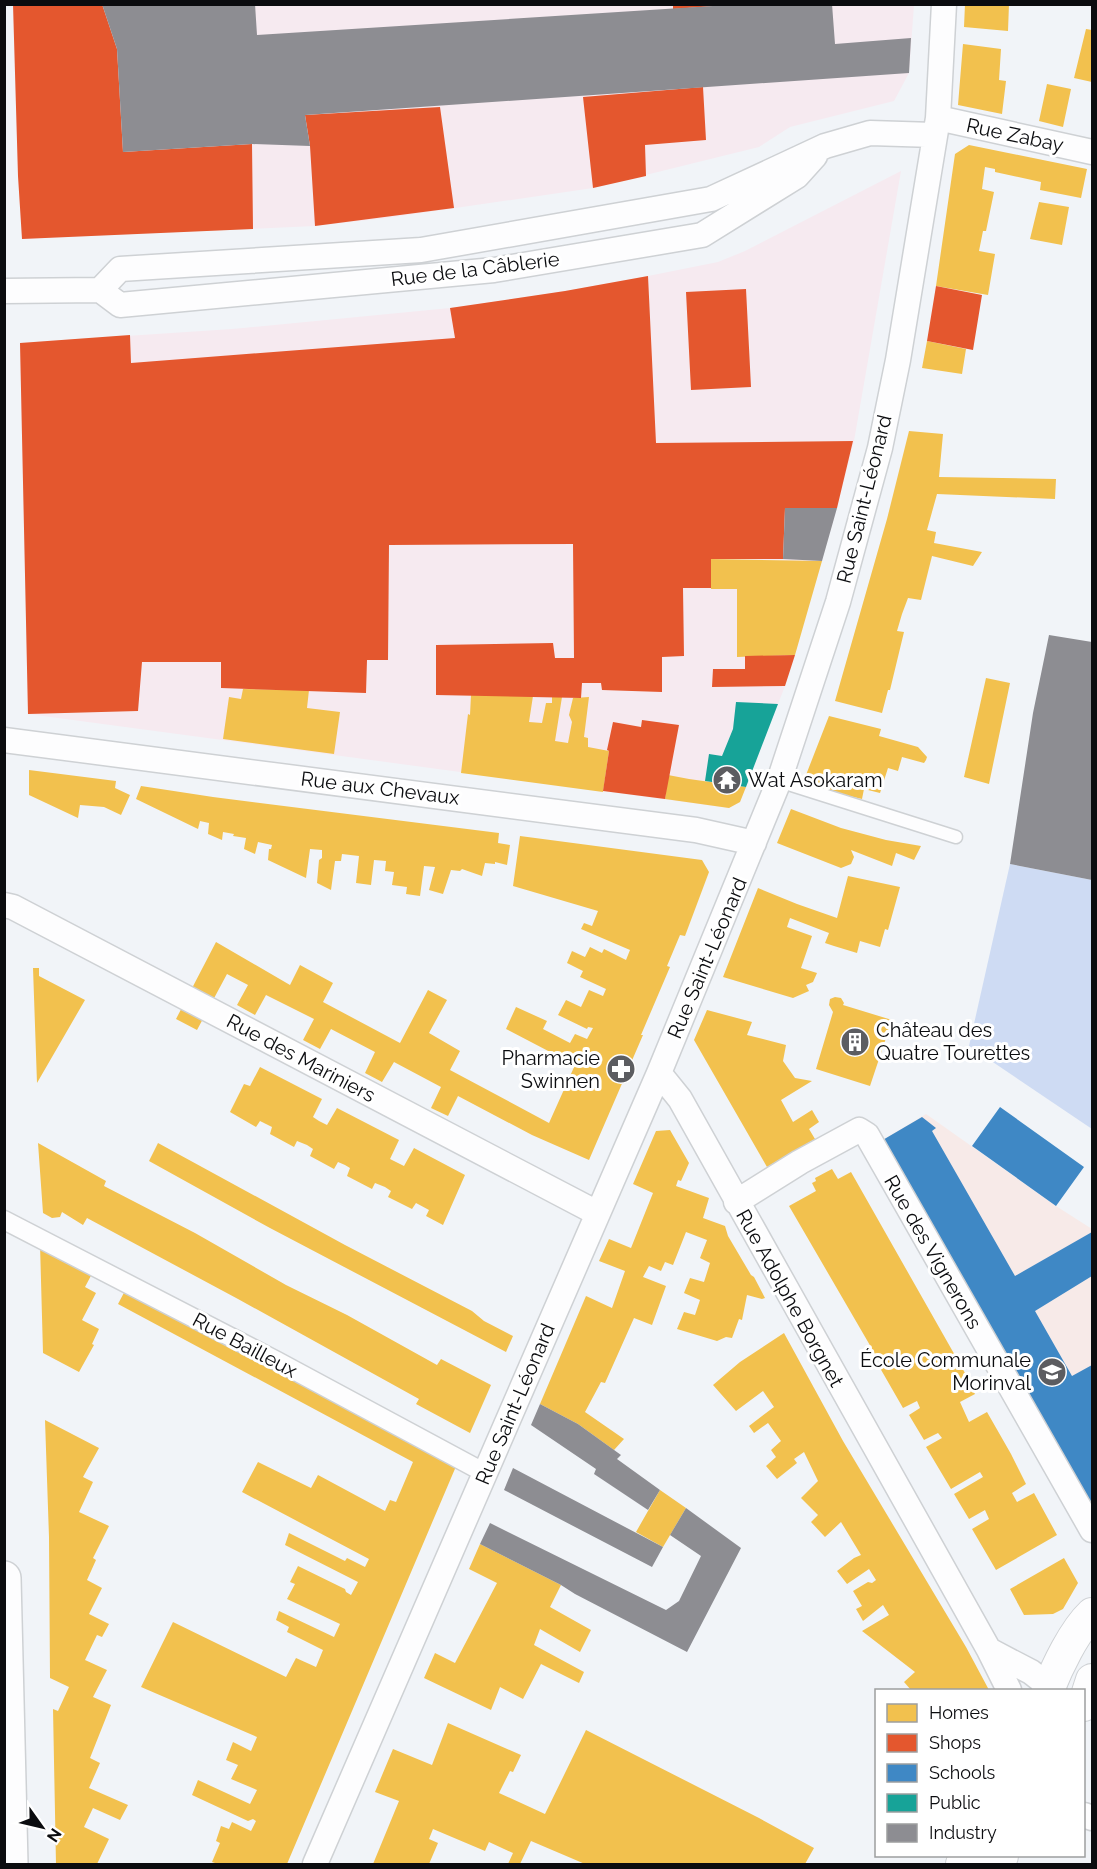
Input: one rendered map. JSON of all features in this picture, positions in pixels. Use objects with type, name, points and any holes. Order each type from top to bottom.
[{"type":"main road","points":[[4,1578],[11,1864]]},
{"type":"street","name":"Rue Saint-Léonard","points":[[315,1864],[659,1073],[779,781],[838,602],[880,448],[914,265],[936,126],[944,4]]},
{"type":"street","name":"Rue de la Câblerie","points":[[825,146],[797,176],[702,235],[494,270],[120,305],[100,290],[120,269],[421,250],[711,199],[825,146],[870,134],[936,126]]},
{"type":"street","name":"Rue Zabay","points":[[936,126],[1092,152]]},
{"type":"street","points":[[4,291],[100,290]]},
{"type":"street","name":"Rue aux Chevaux","points":[[4,740],[696,830],[754,843]]},
{"type":"street","name":"Rue des Mariniers","points":[[4,905],[13,907],[597,1213]]},
{"type":"street","name":"Rue Adolphe Borgnet","points":[[659,1073],[680,1100],[989,1650],[1008,1689]]},
{"type":"street","name":"Rue des Vignerons","points":[[736,1202],[800,1162],[859,1130],[867,1135],[1092,1530]]},
{"type":"street","name":"Rue Bailleux","points":[[4,1220],[277,1361],[485,1473]]},
{"type":"street","points":[[989,1650],[1031,1672],[1051,1689],[1067,1650],[1092,1614]]},
{"type":"street","points":[[1085,1699],[1092,1680]]},
{"type":"lane","points":[[779,781],[956,837]]},
{"type":"shaded area","points":[[13,5],[914,5],[909,73],[894,101],[790,127],[759,147],[593,188],[387,218],[315,226],[22,239]]},
{"type":"shaded area","points":[[901,171],[854,441],[837,508],[785,686],[740,802],[729,808],[28,714],[20,343],[232,329],[450,308],[648,276],[718,262],[745,251]]},
{"type":"shaded area","points":[[1010,864],[1092,880],[1092,1129],[969,1046]]},
{"type":"shaded area","name":"École Communale Morinval","points":[[926,1114],[1092,1229],[1092,1515],[881,1141]]},
{"type":"building: Homes","points":[[965,4],[1009,4],[1008,31],[964,27]]},
{"type":"building: Homes","points":[[1086,29],[1092,30],[1092,82],[1074,78]]},
{"type":"building: Homes","points":[[963,44],[1001,49],[999,80],[1006,81],[1002,114],[958,105]]},
{"type":"building: Homes","points":[[1047,84],[1071,89],[1063,127],[1039,121]]},
{"type":"building: Homes","points":[[969,145],[1087,169],[1081,198],[1040,190],[1041,182],[995,172],[995,169],[985,167],[982,189],[994,192],[986,231],[983,231],[979,251],[995,254],[988,295],[936,286],[955,154]]},
{"type":"building: Homes","points":[[1039,202],[1069,207],[1062,245],[1030,239]]},
{"type":"building: Homes","points":[[927,341],[966,349],[962,374],[922,368]]},
{"type":"building: Homes","points":[[909,431],[943,434],[939,477],[1056,479],[1055,499],[937,494],[927,530],[936,532],[934,543],[982,552],[973,566],[932,556],[921,600],[908,598],[902,614],[897,631],[904,632],[882,713],[835,701],[887,519]]},
{"type":"building: Homes","points":[[711,559],[822,561],[795,655],[737,657],[737,589],[711,589]]},
{"type":"building: Homes","points":[[986,678],[1010,683],[989,784],[964,777]]},
{"type":"building: Homes","points":[[243,689],[309,690],[307,708],[340,712],[334,754],[223,739],[229,697],[241,699]]},
{"type":"building: Homes","points":[[471,695],[533,696],[529,722],[542,723],[546,703],[552,703],[552,697],[562,697],[555,741],[568,743],[572,722],[569,715],[573,698],[589,697],[584,737],[588,738],[588,747],[609,751],[603,792],[461,773]]},
{"type":"building: Homes","points":[[829,716],[881,729],[879,736],[918,747],[927,757],[926,760],[924,763],[902,757],[898,771],[888,768],[880,793],[864,789],[862,799],[828,791],[804,780]]},
{"type":"building: Homes","points":[[29,770],[116,781],[115,788],[130,795],[121,815],[104,807],[80,805],[78,818],[29,795]]},
{"type":"building: Homes","points":[[668,775],[746,787],[740,802],[729,808],[665,799]]},
{"type":"building: Homes","points":[[141,786],[499,833],[498,843],[510,845],[507,865],[495,862],[495,864],[485,863],[482,876],[462,869],[460,871],[451,870],[443,894],[429,890],[435,867],[424,866],[420,896],[406,894],[407,887],[392,885],[394,872],[385,871],[386,861],[374,860],[371,885],[356,883],[359,856],[342,854],[341,861],[335,861],[331,890],[317,883],[322,850],[310,849],[306,878],[268,860],[269,849],[272,845],[258,842],[255,854],[244,849],[246,838],[223,832],[222,840],[208,834],[209,823],[200,821],[198,829],[136,799]]},
{"type":"building: Homes","points":[[791,809],[841,828],[886,840],[921,846],[914,860],[896,853],[892,866],[851,850],[854,857],[851,864],[841,868],[777,843]]},
{"type":"building: Homes","points":[[520,836],[702,860],[709,872],[685,936],[680,935],[667,966],[670,967],[641,1035],[643,1035],[589,1160],[532,1135],[458,1096],[448,1116],[431,1108],[441,1087],[394,1062],[382,1082],[365,1073],[375,1052],[331,1029],[320,1049],[303,1040],[314,1019],[266,995],[255,1015],[237,1005],[248,985],[227,974],[197,1030],[176,1019],[216,942],[290,985],[300,965],[333,983],[323,1002],[400,1043],[428,990],[447,1000],[429,1033],[460,1051],[450,1070],[549,1123],[575,1065],[506,1029],[516,1007],[547,1021],[543,1029],[570,1043],[575,1034],[587,1039],[593,1028],[588,1027],[587,1029],[558,1015],[566,1000],[581,1007],[589,990],[603,996],[606,989],[580,977],[583,971],[567,963],[572,951],[585,957],[590,947],[602,953],[604,949],[626,960],[630,950],[581,929],[584,923],[592,926],[598,911],[513,886]]},
{"type":"building: Homes","points":[[848,876],[900,887],[888,930],[885,929],[880,947],[860,941],[857,953],[834,946],[825,943],[829,933],[790,918],[787,927],[812,936],[801,968],[817,973],[813,982],[806,985],[809,991],[793,998],[723,977],[758,888],[837,918]]},
{"type":"building: Homes","points":[[33,968],[39,968],[39,976],[85,1000],[37,1083]]},
{"type":"building: Homes","name":"Château des Quatre Tourettes","points":[[841,998],[843,1005],[892,1020],[870,1086],[816,1069],[833,1012],[829,1005],[830,999]]},
{"type":"building: Homes","points":[[707,1010],[752,1022],[747,1035],[786,1045],[783,1061],[795,1078],[812,1081],[781,1100],[793,1122],[812,1110],[819,1122],[809,1129],[815,1139],[767,1167],[694,1040]]},
{"type":"building: Homes","points":[[260,1067],[322,1099],[313,1117],[319,1121],[327,1125],[337,1108],[399,1140],[390,1159],[404,1166],[414,1148],[465,1175],[443,1225],[426,1216],[429,1210],[416,1203],[412,1209],[388,1197],[391,1191],[385,1187],[375,1183],[372,1189],[347,1176],[350,1168],[345,1165],[338,1162],[334,1169],[310,1156],[313,1149],[307,1145],[297,1141],[294,1147],[270,1134],[272,1127],[260,1121],[256,1127],[230,1112],[244,1084],[250,1086]]},
{"type":"building: Homes","points":[[670,1130],[689,1163],[681,1181],[678,1180],[676,1186],[709,1198],[703,1218],[725,1226],[728,1236],[765,1298],[747,1295],[742,1320],[739,1319],[732,1338],[726,1337],[717,1341],[677,1329],[684,1312],[695,1315],[700,1300],[684,1293],[690,1278],[704,1282],[710,1263],[700,1258],[707,1240],[686,1232],[673,1265],[665,1262],[661,1271],[649,1266],[643,1277],[666,1286],[652,1325],[634,1318],[605,1383],[601,1382],[585,1412],[624,1439],[614,1450],[578,1424],[540,1404],[586,1296],[612,1308],[625,1271],[599,1261],[609,1239],[631,1248],[653,1193],[633,1184],[656,1131]]},
{"type":"building: Homes","points":[[38,1143],[106,1181],[104,1186],[195,1233],[286,1285],[347,1315],[437,1365],[441,1359],[491,1385],[470,1433],[416,1404],[419,1399],[87,1218],[83,1225],[62,1212],[60,1217],[52,1218],[43,1213]]},
{"type":"building: Homes","points":[[158,1143],[472,1311],[484,1321],[513,1336],[506,1352],[270,1228],[149,1161]]},
{"type":"building: Homes","points":[[832,1169],[838,1179],[851,1172],[965,1373],[963,1374],[975,1394],[960,1402],[969,1422],[987,1412],[1011,1454],[1026,1484],[1012,1493],[1017,1502],[1034,1493],[1057,1535],[996,1570],[972,1529],[989,1519],[985,1510],[969,1519],[954,1494],[983,1477],[980,1472],[951,1489],[926,1447],[942,1438],[938,1433],[924,1440],[909,1415],[920,1408],[917,1401],[903,1408],[880,1368],[882,1366],[789,1206],[816,1191],[812,1183],[816,1181],[815,1178]]},
{"type":"building: Homes","points":[[40,1244],[94,1270],[85,1287],[96,1293],[82,1320],[99,1329],[92,1344],[94,1345],[79,1372],[43,1353]]},
{"type":"building: Homes","points":[[127,1287],[457,1464],[287,1864],[218,1864],[212,1862],[220,1843],[216,1841],[221,1826],[229,1829],[232,1822],[251,1831],[256,1821],[253,1819],[248,1821],[192,1795],[198,1780],[250,1804],[257,1790],[231,1779],[238,1765],[226,1760],[233,1742],[251,1751],[257,1737],[141,1687],[173,1622],[286,1677],[296,1658],[316,1667],[323,1650],[287,1632],[289,1627],[276,1620],[279,1611],[334,1637],[340,1624],[287,1599],[295,1584],[290,1582],[298,1566],[345,1589],[351,1595],[358,1582],[285,1545],[289,1533],[345,1561],[347,1558],[365,1567],[369,1559],[242,1492],[258,1462],[311,1488],[318,1475],[385,1511],[390,1500],[396,1502],[413,1462],[118,1304]]},
{"type":"building: Homes","points":[[784,1333],[843,1441],[966,1647],[988,1689],[910,1689],[904,1682],[915,1672],[862,1631],[889,1615],[883,1605],[863,1621],[856,1609],[862,1606],[853,1591],[876,1580],[869,1569],[847,1584],[837,1571],[861,1555],[841,1522],[825,1537],[811,1522],[818,1515],[801,1498],[818,1481],[804,1452],[794,1459],[797,1463],[777,1479],[766,1466],[776,1457],[771,1450],[781,1441],[768,1423],[754,1433],[749,1426],[774,1407],[763,1391],[736,1411],[713,1385],[740,1362]]},
{"type":"building: Homes","points":[[45,1420],[99,1448],[83,1477],[93,1482],[79,1512],[109,1526],[93,1558],[96,1560],[87,1580],[102,1588],[89,1614],[109,1624],[102,1637],[97,1635],[85,1660],[107,1670],[93,1697],[111,1705],[90,1758],[100,1763],[89,1788],[128,1805],[120,1820],[93,1808],[84,1827],[109,1839],[97,1864],[56,1864],[53,1709],[58,1711],[69,1687],[50,1678]]},
{"type":"building: Homes","points":[[660,1490],[686,1508],[663,1547],[636,1532]]},
{"type":"building: Homes","points":[[480,1544],[561,1585],[550,1607],[591,1630],[580,1652],[540,1629],[534,1645],[584,1672],[579,1683],[541,1664],[523,1699],[500,1687],[491,1710],[424,1678],[435,1653],[455,1663],[497,1583],[469,1569]]},
{"type":"building: Homes","points":[[1064,1558],[1078,1583],[1063,1609],[1053,1614],[1024,1615],[1010,1589]]},
{"type":"building: Homes","points":[[448,1723],[521,1755],[499,1793],[545,1814],[586,1730],[814,1848],[805,1864],[585,1864],[531,1841],[520,1864],[508,1864],[513,1853],[489,1842],[485,1851],[433,1829],[429,1839],[438,1843],[429,1864],[373,1864],[399,1801],[375,1792],[393,1749],[432,1765]]},
{"type":"building: Shops","points":[[13,4],[102,4],[117,49],[123,152],[252,144],[253,229],[22,239]]},
{"type":"building: Shops","points":[[673,4],[715,4],[715,6],[673,9]]},
{"type":"building: Shops","points":[[703,87],[706,140],[645,145],[646,176],[593,188],[583,97]]},
{"type":"building: Shops","points":[[440,107],[454,208],[315,226],[310,146],[305,115]]},
{"type":"building: Shops","points":[[648,276],[656,443],[853,441],[837,508],[785,508],[783,559],[711,559],[711,588],[683,588],[684,656],[662,657],[662,692],[602,690],[601,683],[582,683],[581,698],[436,695],[436,645],[553,643],[555,658],[574,658],[573,544],[389,545],[388,660],[367,660],[366,693],[221,688],[221,662],[142,662],[138,711],[28,714],[20,343],[130,335],[131,363],[455,338],[450,308]]},
{"type":"building: Shops","points":[[936,286],[982,295],[973,350],[927,341]]},
{"type":"building: Shops","points":[[746,289],[751,387],[691,390],[686,292]]},
{"type":"building: Shops","points":[[795,655],[785,686],[712,687],[713,669],[745,669],[745,656]]},
{"type":"building: Shops","points":[[642,720],[679,725],[665,799],[603,791],[609,751],[607,750],[613,722],[641,727]]},
{"type":"building: Schools","points":[[1000,1107],[1084,1167],[1056,1206],[972,1146]]},
{"type":"building: Schools","name":"École Communale Morinval","points":[[922,1117],[936,1128],[932,1131],[1015,1276],[1092,1232],[1092,1276],[1035,1311],[1072,1376],[1092,1365],[1092,1515],[881,1141]]},
{"type":"building: Public","points":[[736,702],[778,704],[746,787],[705,781],[709,754],[722,756],[733,729]]},
{"type":"building: Industry","points":[[102,4],[255,4],[257,35],[744,4],[832,4],[835,44],[911,38],[909,73],[305,115],[310,146],[252,144],[123,152],[117,49]]},
{"type":"building: Industry","points":[[785,508],[837,508],[822,561],[783,559]]},
{"type":"building: Industry","points":[[1049,635],[1092,642],[1092,880],[1010,864],[1033,713]]},
{"type":"building: Industry","points":[[540,1404],[578,1424],[621,1455],[617,1459],[660,1490],[648,1510],[594,1474],[596,1469],[531,1425]]},
{"type":"building: Industry","points":[[513,1468],[663,1547],[652,1567],[504,1490]]},
{"type":"building: Industry","points":[[686,1508],[741,1548],[687,1652],[480,1544],[490,1523],[666,1610],[679,1601],[701,1556],[670,1535]]},
{"type":"place","name":"Wat Asokaram","points":[[727,780]]},
{"type":"place","name":"Château des Quatre Tourettes","points":[[855,1042]]},
{"type":"place","name":"Pharmacie Swinnen","points":[[621,1069]]},
{"type":"place","name":"École Communale Morinval","points":[[1052,1372]]}]
